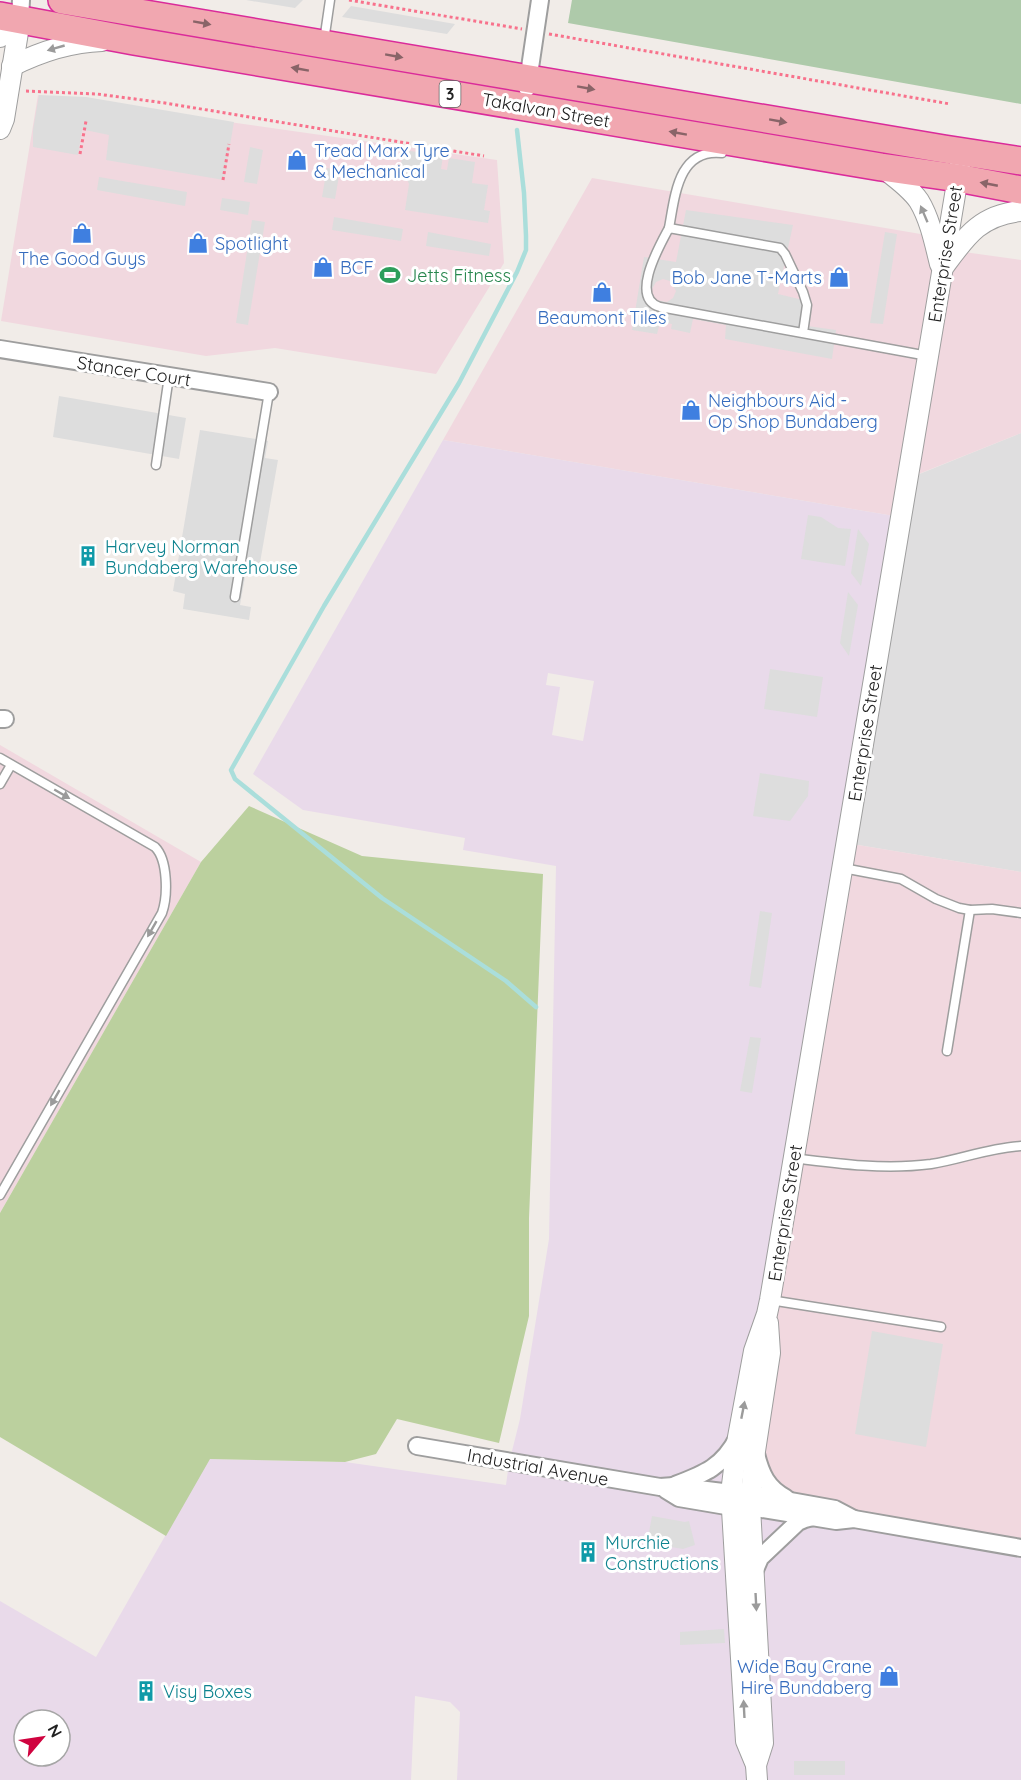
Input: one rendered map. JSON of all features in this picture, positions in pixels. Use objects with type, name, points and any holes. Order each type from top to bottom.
[{"type":"highway","name":"Takalvan Street","points":[[68,1],[160,12],[324,44],[529,78],[960,165],[1021,190]]},
{"type":"highway","name":"Takalvan Street","points":[[8,15],[134,41],[881,167],[960,165],[1020,158]]},
{"type":"highway","points":[[324,44],[328,54],[340,63],[376,70],[411,87]]},
{"type":"street","points":[[525,107],[540,0]]},
{"type":"street","points":[[0,129],[4,120],[12,66],[8,15]]},
{"type":"street","points":[[12,66],[37,54],[67,45],[134,41]]},
{"type":"street","name":"Enterprise Street","points":[[757,1773],[746,1741],[738,1437],[754,1351],[769,1307],[960,165]]},
{"type":"street","points":[[881,167],[904,184],[919,201],[927,219],[942,270]]},
{"type":"street","points":[[942,270],[969,233],[984,222],[1021,211]]},
{"type":"street","name":"Stancer Court","points":[[0,349],[269,392]]},
{"type":"street","name":"Enterprise Street","points":[[757,1773],[763,1743],[754,1572],[741,1500],[754,1451],[770,1353],[769,1307]]},
{"type":"street","points":[[667,1486],[706,1473],[715,1467],[730,1452],[738,1437]]},
{"type":"street","name":"Industrial Avenue","points":[[417,1446],[667,1486],[679,1498],[793,1502],[835,1509],[854,1519]]},
{"type":"street","points":[[754,1451],[760,1472],[767,1484],[774,1492],[793,1502]]},
{"type":"street","name":"Industrial Avenue","points":[[741,1500],[836,1521],[854,1519],[1021,1548]]},
{"type":"street","points":[[754,1572],[760,1558],[798,1522],[814,1517]]},
{"type":"lane","points":[[324,44],[330,0]]},
{"type":"lane","points":[[728,153],[703,154],[684,170],[676,190],[669,228],[651,265],[646,293],[652,304],[928,356]]},
{"type":"lane","points":[[765,157],[816,156]]},
{"type":"lane","points":[[669,228],[780,248],[805,297],[807,305],[803,333]]},
{"type":"lane","points":[[156,465],[169,376]]},
{"type":"lane","points":[[235,597],[269,392]]},
{"type":"lane","points":[[0,758],[155,847],[164,863],[165,894],[162,913],[0,1195]]},
{"type":"lane","points":[[0,784],[11,765]]},
{"type":"lane","points":[[843,868],[901,879],[947,904],[970,910],[992,909],[1021,912]]},
{"type":"lane","points":[[947,1051],[970,910]]},
{"type":"lane","points":[[794,1158],[870,1167],[903,1167],[933,1164],[999,1148],[1021,1146]]},
{"type":"lane","points":[[769,1307],[941,1327]]},
{"type":"path","points":[[349,0],[950,104]]},
{"type":"path","points":[[23,90],[120,97],[484,156]]},
{"type":"path","points":[[80,154],[86,121]]},
{"type":"path","points":[[223,180],[229,144]]},
{"type":"shaded area","points":[[246,0],[303,0],[295,8]]},
{"type":"shaded area","points":[[351,6],[455,24],[447,34],[342,17]]},
{"type":"shaded area","points":[[38,95],[497,160],[504,263],[436,374],[275,348],[206,356],[1,321]]},
{"type":"shaded area","points":[[39,95],[86,97],[234,122],[224,180],[106,160],[109,135],[85,130],[82,130],[78,155],[33,147],[33,130]]},
{"type":"shaded area","points":[[250,147],[263,150],[257,184],[244,182]]},
{"type":"shaded area","points":[[404,150],[443,156],[441,169],[447,170],[449,158],[475,162],[472,183],[488,185],[484,210],[490,211],[488,223],[405,210],[409,184],[401,163]]},
{"type":"shaded area","points":[[327,168],[340,170],[335,199],[322,197]]},
{"type":"shaded area","points":[[99,177],[187,192],[185,206],[97,190]]},
{"type":"shaded area","points":[[592,178],[944,238],[943,249],[1021,260],[1021,433],[906,479],[900,517],[443,440]]},
{"type":"shaded area","points":[[222,198],[250,202],[248,215],[220,210]]},
{"type":"shaded area","points":[[686,210],[793,225],[778,294],[803,300],[800,325],[836,330],[832,359],[725,339],[726,325],[693,319],[690,333],[671,329],[672,324],[660,322],[657,334],[632,330],[644,257],[676,262]],"holes":[[[663,279],[670,281],[676,291],[673,298],[667,302],[656,300],[652,293],[656,282]]]},
{"type":"shaded area","points":[[334,217],[403,229],[401,241],[332,230]]},
{"type":"shaded area","points":[[252,220],[265,222],[248,325],[236,323]]},
{"type":"shaded area","points":[[428,232],[491,244],[489,256],[426,246]]},
{"type":"shaded area","points":[[885,232],[897,234],[883,324],[870,323]]},
{"type":"shaded area","points":[[59,396],[186,418],[179,459],[53,437]]},
{"type":"shaded area","points":[[200,430],[268,441],[265,458],[278,460],[258,574],[246,572],[245,577],[240,605],[251,607],[249,620],[183,609],[185,594],[173,591]]},
{"type":"shaded area","points":[[1021,433],[1021,872],[846,843],[907,479]]},
{"type":"shaded area","points":[[443,440],[900,517],[740,1501],[1021,1549],[1021,1780],[457,1780],[460,1712],[450,1702],[415,1696],[411,1780],[0,1780],[0,1601],[96,1657],[209,1459],[345,1462],[506,1485],[520,1419],[549,1239],[556,866],[463,850],[465,838],[303,810],[253,774]],"holes":[[[548,673],[594,681],[583,741],[552,735],[560,687],[546,685]]]},
{"type":"shaded area","points":[[808,515],[821,517],[838,528],[851,529],[845,566],[801,559]]},
{"type":"shaded area","points":[[858,529],[869,544],[861,586],[851,573]]},
{"type":"shaded area","points":[[848,592],[858,605],[849,656],[840,643]]},
{"type":"shaded area","points":[[770,669],[823,677],[817,717],[764,709]]},
{"type":"shaded area","points":[[0,745],[201,862],[0,1213]]},
{"type":"shaded area","points":[[760,773],[809,781],[808,796],[790,821],[753,816]]},
{"type":"shaded area","points":[[846,843],[1021,872],[1021,1549],[740,1501]]},
{"type":"shaded area","points":[[760,911],[772,913],[761,988],[749,986]]},
{"type":"shaded area","points":[[750,1037],[761,1038],[752,1093],[740,1091]]},
{"type":"shaded area","points":[[872,1331],[943,1344],[926,1447],[855,1434]]},
{"type":"shaded area","points":[[652,1516],[689,1521],[695,1545],[683,1549],[647,1543]]},
{"type":"shaded area","points":[[724,1629],[725,1643],[680,1645],[680,1632]]},
{"type":"shaded area","points":[[794,1761],[845,1761],[845,1775],[794,1775]]},
{"type":"green space","points":[[572,0],[1021,0],[1021,104],[568,23]]},
{"type":"green space","points":[[249,806],[362,856],[543,874],[529,1218],[529,1316],[499,1443],[397,1419],[376,1454],[345,1462],[210,1459],[166,1536],[0,1437],[0,1213],[201,862]]},
{"type":"waterway","points":[[517,130],[526,236],[526,250],[517,272],[459,383],[324,606],[231,770],[235,779],[382,898],[506,981],[536,1007]]},
{"type":"place","name":"Tread Marx Tyre & Mechanical","points":[[297,160]]},
{"type":"place","name":"The Good Guys","points":[[82,233]]},
{"type":"place","name":"Spotlight","points":[[198,243]]},
{"type":"place","name":"BCF","points":[[323,267]]},
{"type":"place","name":"Jetts Fitness","points":[[390,275]]},
{"type":"place","name":"Bob Jane T-Marts","points":[[839,277]]},
{"type":"place","name":"Beaumont Tiles","points":[[602,292]]},
{"type":"place","name":"Neighbours Aid - Op Shop Bundaberg","points":[[691,410]]},
{"type":"place","name":"Harvey Norman Bundaberg Warehouse","points":[[88,556]]},
{"type":"place","name":"Murchie Constructions","points":[[588,1552]]},
{"type":"place","name":"Wide Bay Crane Hire Bundaberg","points":[[889,1676]]},
{"type":"place","name":"Visy Boxes","points":[[146,1691]]}]
